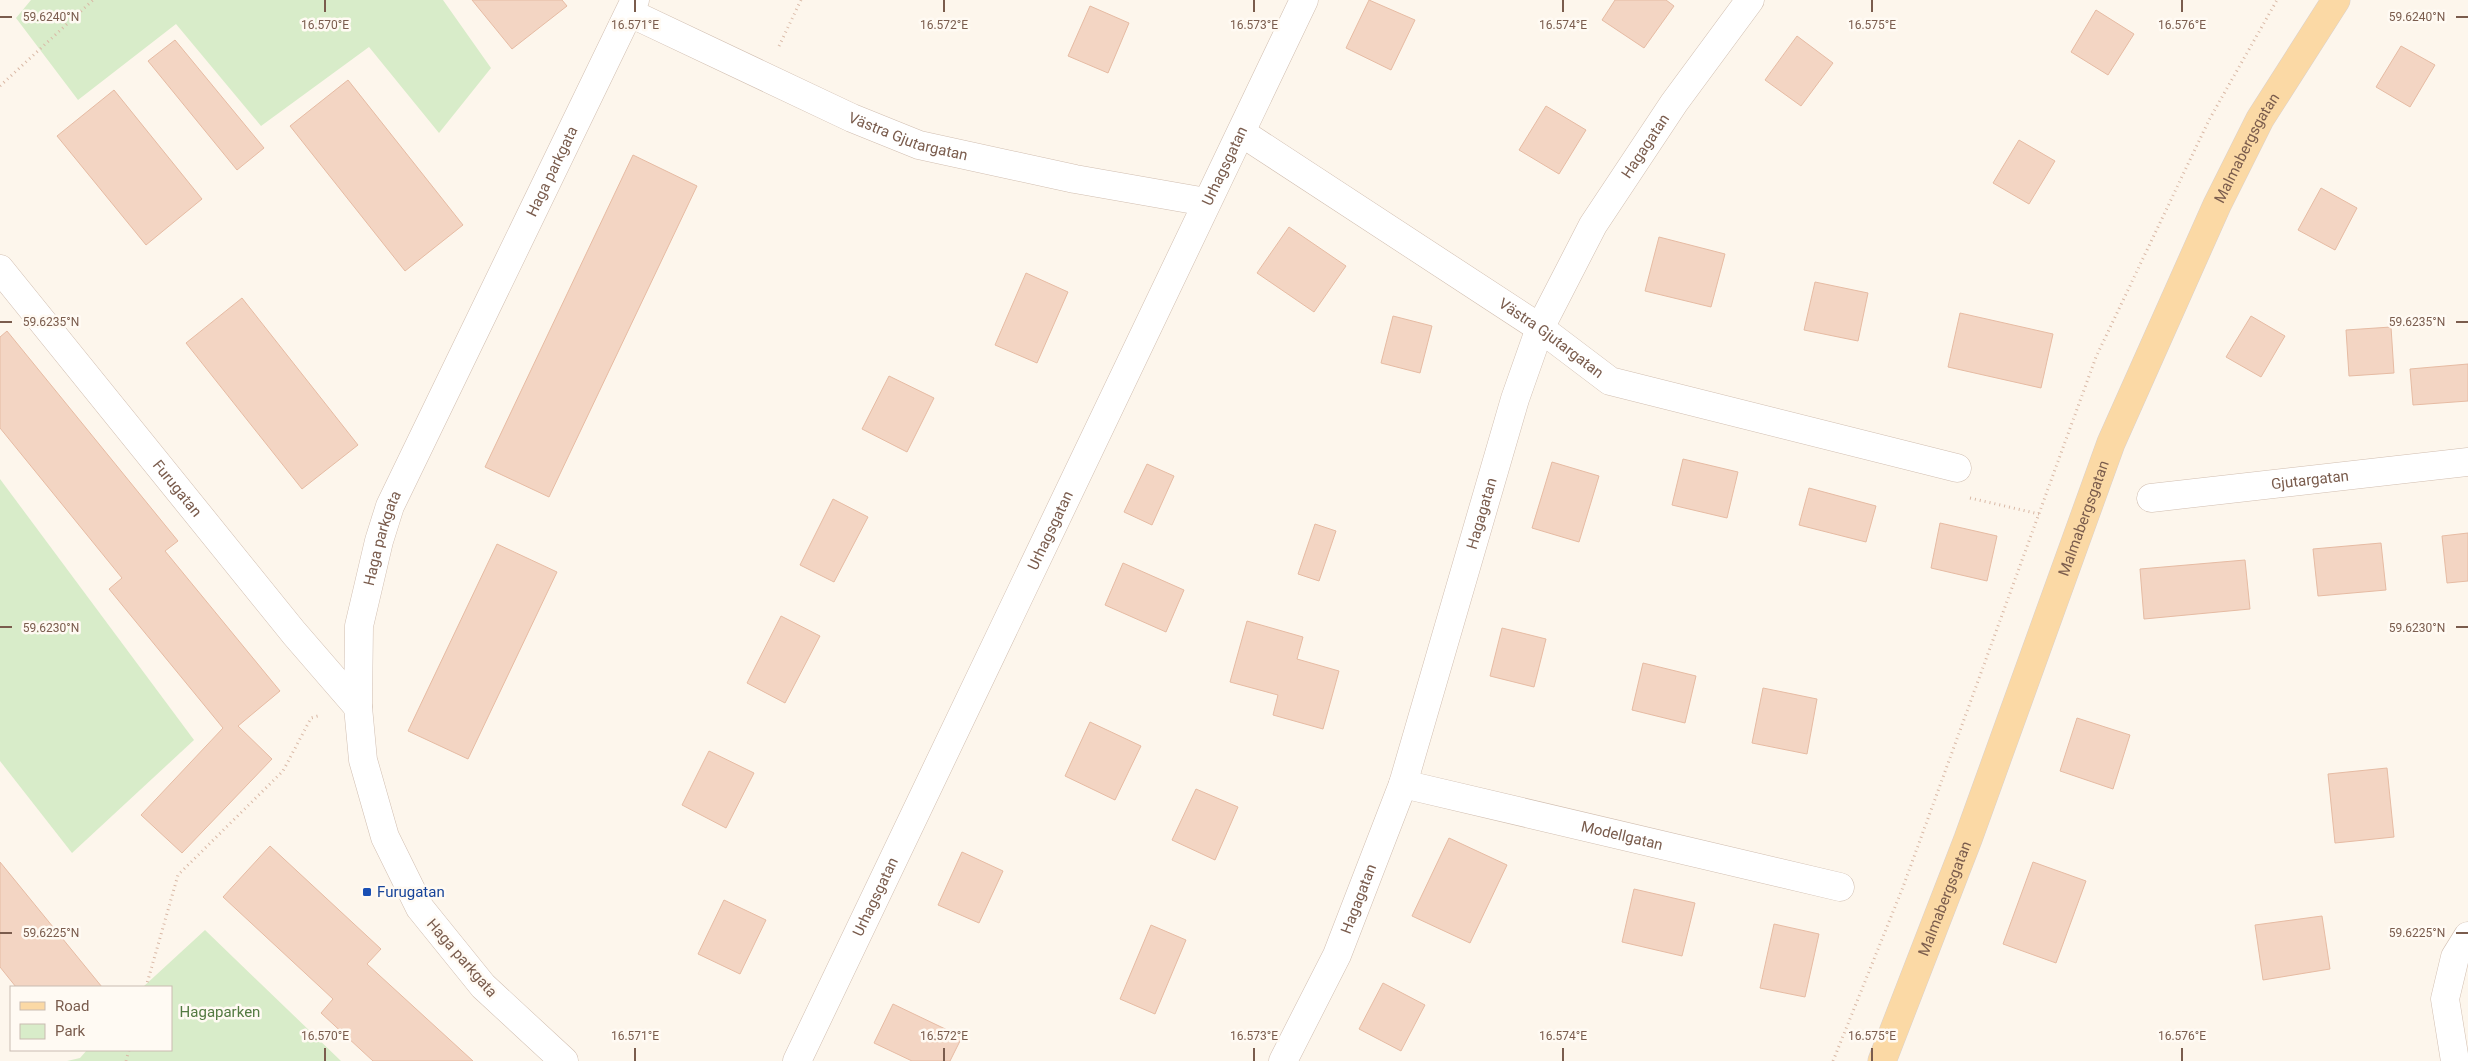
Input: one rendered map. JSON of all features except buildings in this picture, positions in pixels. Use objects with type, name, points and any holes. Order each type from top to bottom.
[{"type":"main road","name":"Malmabergsgatan","points":[[1882,1061],[1968,839],[2111,443],[2217,205],[2260,119],[2336,0]]},
{"type":"street","name":"Urhagsgatan","points":[[796,1061],[1304,0]]},
{"type":"street","name":"Hagagatan","points":[[1283,1061],[1337,955],[1403,784],[1515,399],[1540,328],[1593,225],[1674,103],[1750,0]]},
{"type":"street","name":"Västra Gjutargatan","points":[[632,6],[764,76],[852,118],[918,145],[1075,179],[1206,202]]},
{"type":"street","name":"Haga parkgata","points":[[564,1061],[483,986],[420,908],[384,837],[363,760],[358,707],[358,626],[379,540],[390,506],[632,6]]},
{"type":"street","name":"Västra Gjutargatan","points":[[1242,132],[1540,328],[1610,381],[1957,468]]},
{"type":"street","name":"Furugatan","points":[[0,269],[294,633],[358,707]]},
{"type":"street","name":"Gjutargatan","points":[[2151,498],[2468,462]]},
{"type":"street","name":"Modellgatan","points":[[1403,784],[1840,887]]},
{"type":"street","points":[[2455,1061],[2445,999],[2455,957],[2468,936]]},
{"type":"path","points":[[0,86],[93,0]]},
{"type":"path","points":[[764,76],[801,0]]},
{"type":"path","points":[[1833,1061],[1903,888],[2096,357],[2209,120],[2277,0]]},
{"type":"path","points":[[1957,468],[1951,494],[2039,514]]},
{"type":"path","points":[[146,986],[178,875],[283,771],[311,718],[358,707]]},
{"type":"green space","points":[[31,0],[443,0],[491,68],[439,133],[369,47],[261,126],[176,24],[78,100],[16,18]]},
{"type":"green space","points":[[0,479],[194,740],[72,853],[0,761]]},
{"type":"green space","name":"Hagaparken","points":[[205,930],[341,1061],[67,1061],[80,1058],[86,1051],[172,1051],[172,986],[144,986]]},
{"type":"place","name":"Furugatan","points":[[367,892]]}]
